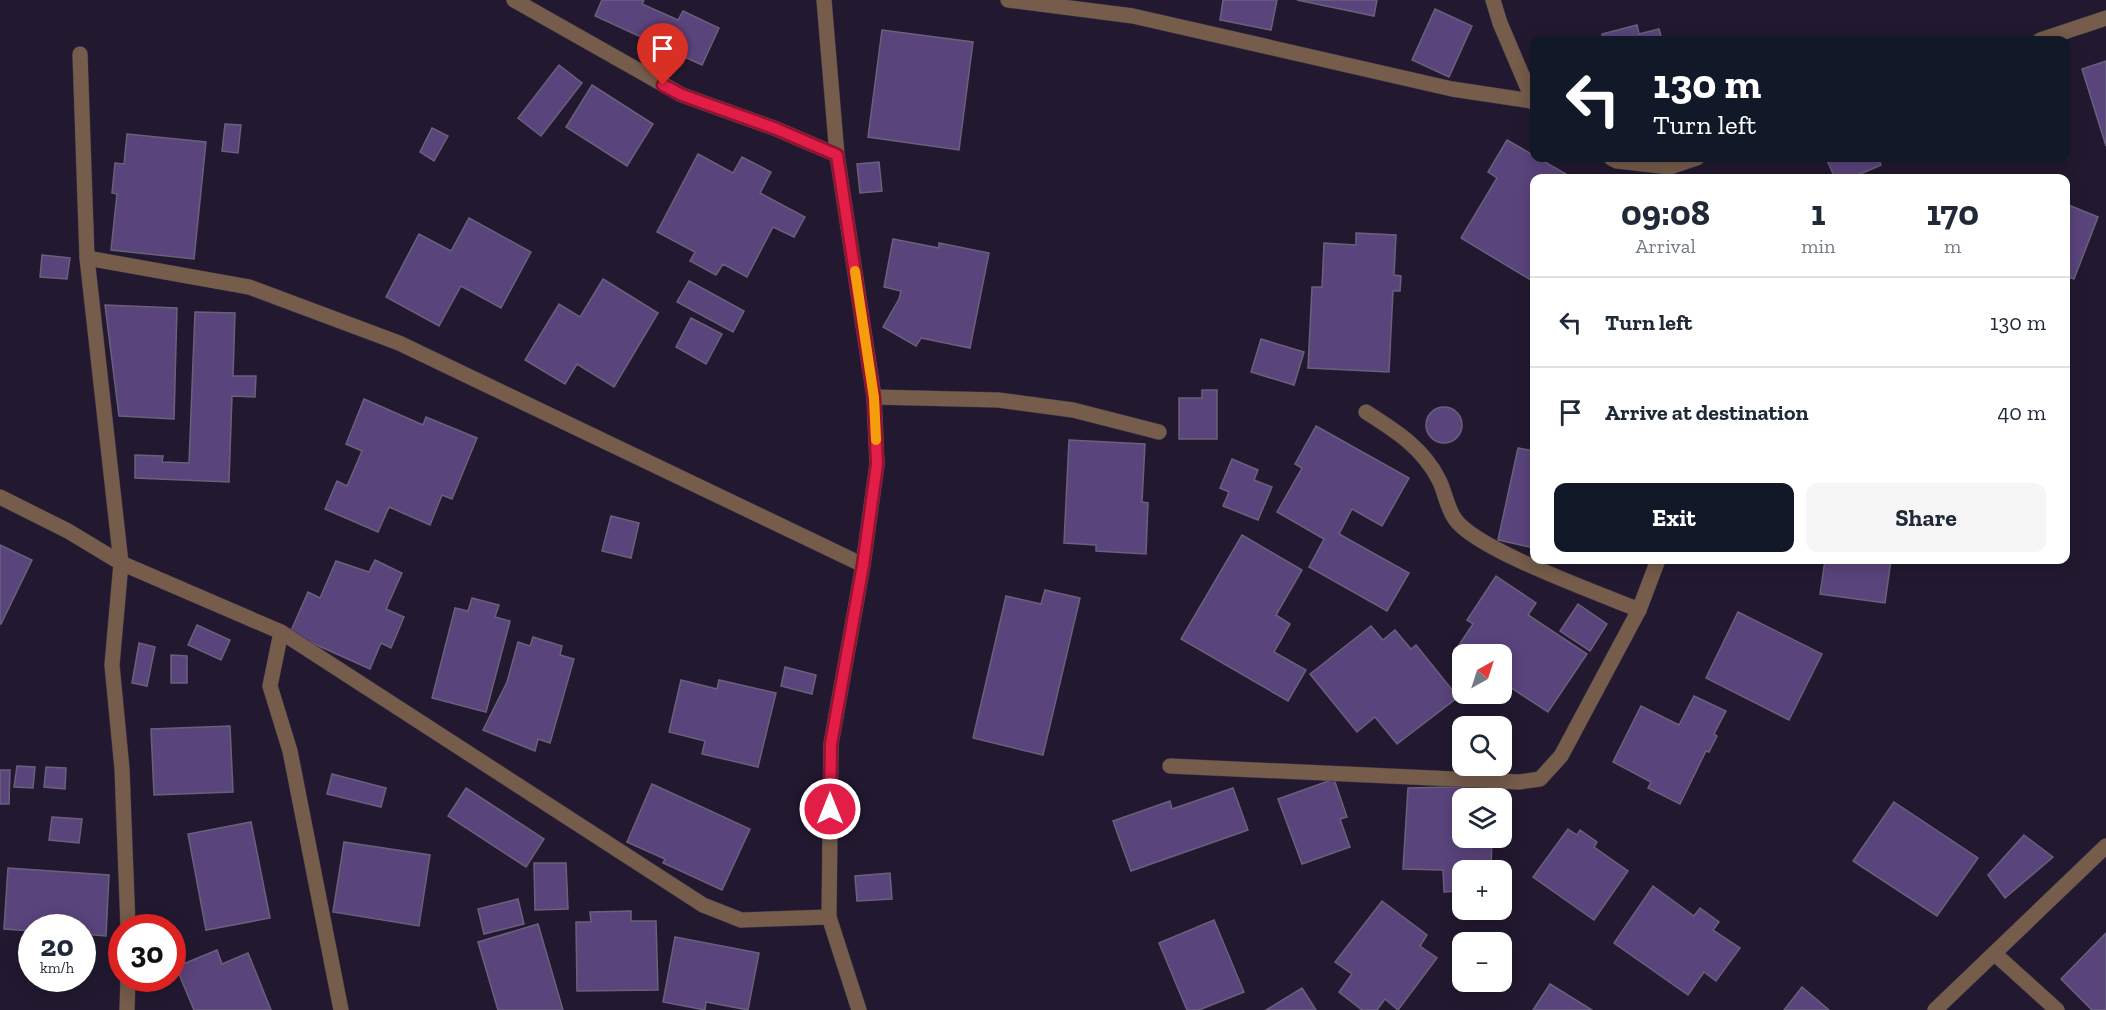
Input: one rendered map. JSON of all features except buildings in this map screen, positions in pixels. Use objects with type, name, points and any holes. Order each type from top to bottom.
[{"type":"street","points":[[514,0],[682,95],[774,128],[837,155]]},
{"type":"street","points":[[824,0],[837,155],[874,398],[877,464],[863,565],[831,744],[830,917],[859,1010]]},
{"type":"street","points":[[1008,0],[1133,16],[1452,89],[1530,102]]},
{"type":"street","points":[[1493,0],[1500,23],[1530,95]]},
{"type":"street","points":[[2052,36],[2106,18]]},
{"type":"street","points":[[80,54],[87,258],[121,563],[112,665],[122,769],[128,914]]},
{"type":"street","points":[[1621,162],[1670,173],[1690,162]]},
{"type":"street","points":[[87,258],[249,287],[399,343],[863,565]]},
{"type":"street","points":[[874,398],[998,400],[1073,410],[1159,432]]},
{"type":"street","points":[[1366,412],[1403,435],[1422,453],[1438,479],[1455,519],[1485,545],[1639,610]]},
{"type":"street","points":[[0,497],[68,531],[121,563],[281,633],[703,905],[741,920],[830,917]]},
{"type":"street","points":[[1170,766],[1519,782],[1540,779],[1561,756],[1639,610],[1656,564]]},
{"type":"street","points":[[281,633],[270,686],[291,751],[340,1010]]},
{"type":"street","points":[[1935,1010],[2106,846]]},
{"type":"street","points":[[1995,954],[2057,1010]]},
{"type":"street","points":[[127,1010],[128,992]]},
{"type":"slow traffic","points":[[855,271],[874,398],[876,440]]},
{"type":"route","points":[[663,85],[682,95],[774,128],[837,155],[874,398],[877,464],[863,565],[831,744],[830,809]]}]
